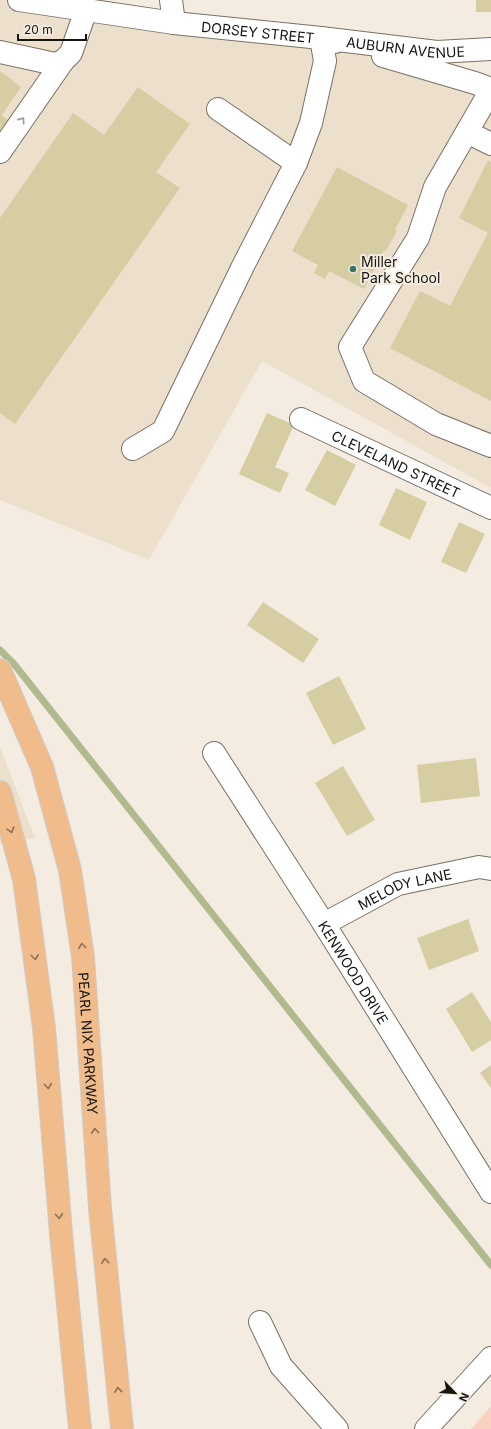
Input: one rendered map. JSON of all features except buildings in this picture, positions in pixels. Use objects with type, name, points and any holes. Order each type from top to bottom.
[{"type":"main road","name":"PEARL NIX PARKWAY","points":[[0,670],[42,767],[70,870],[83,957],[100,1208],[122,1429]]},
{"type":"main road","points":[[0,792],[24,879],[44,1028],[61,1233],[80,1429]]},
{"type":"street","name":"DORSEY STREET","points":[[19,0],[174,23],[321,38],[491,89]]},
{"type":"street","points":[[171,0],[174,23]]},
{"type":"street","points":[[0,152],[71,53],[86,10]]},
{"type":"street","points":[[133,449],[163,432],[296,163],[311,123],[324,61],[321,38]]},
{"type":"street","name":"AUBURN AVENUE","points":[[321,38],[437,52],[491,49]]},
{"type":"street","points":[[0,52],[55,64],[64,61]]},
{"type":"street","points":[[491,89],[435,187],[418,238],[350,347],[364,381],[436,424],[491,446]]},
{"type":"street","points":[[218,109],[296,163]]},
{"type":"street","points":[[467,132],[491,144]]},
{"type":"street","name":"CLEVELAND STREET","points":[[301,419],[491,508]]},
{"type":"street","name":"KENWOOD DRIVE","points":[[214,753],[324,924],[491,1192]]},
{"type":"street","name":"MELODY LANE","points":[[324,924],[398,884],[479,867],[491,869]]},
{"type":"street","points":[[260,1322],[281,1366],[337,1429]]},
{"type":"street","points":[[426,1429],[491,1358]]},
{"type":"shaded area","points":[[0,0],[84,0],[389,50],[491,81],[491,488],[262,361],[149,560],[0,500]]},
{"type":"shaded area","points":[[0,747],[35,838],[0,843]]},
{"type":"shaded area","points":[[491,1406],[491,1429],[471,1429]]},
{"type":"waterway","points":[[0,650],[14,664],[491,1265]]},
{"type":"place","name":"Miller Park School","points":[[353,269]]}]
